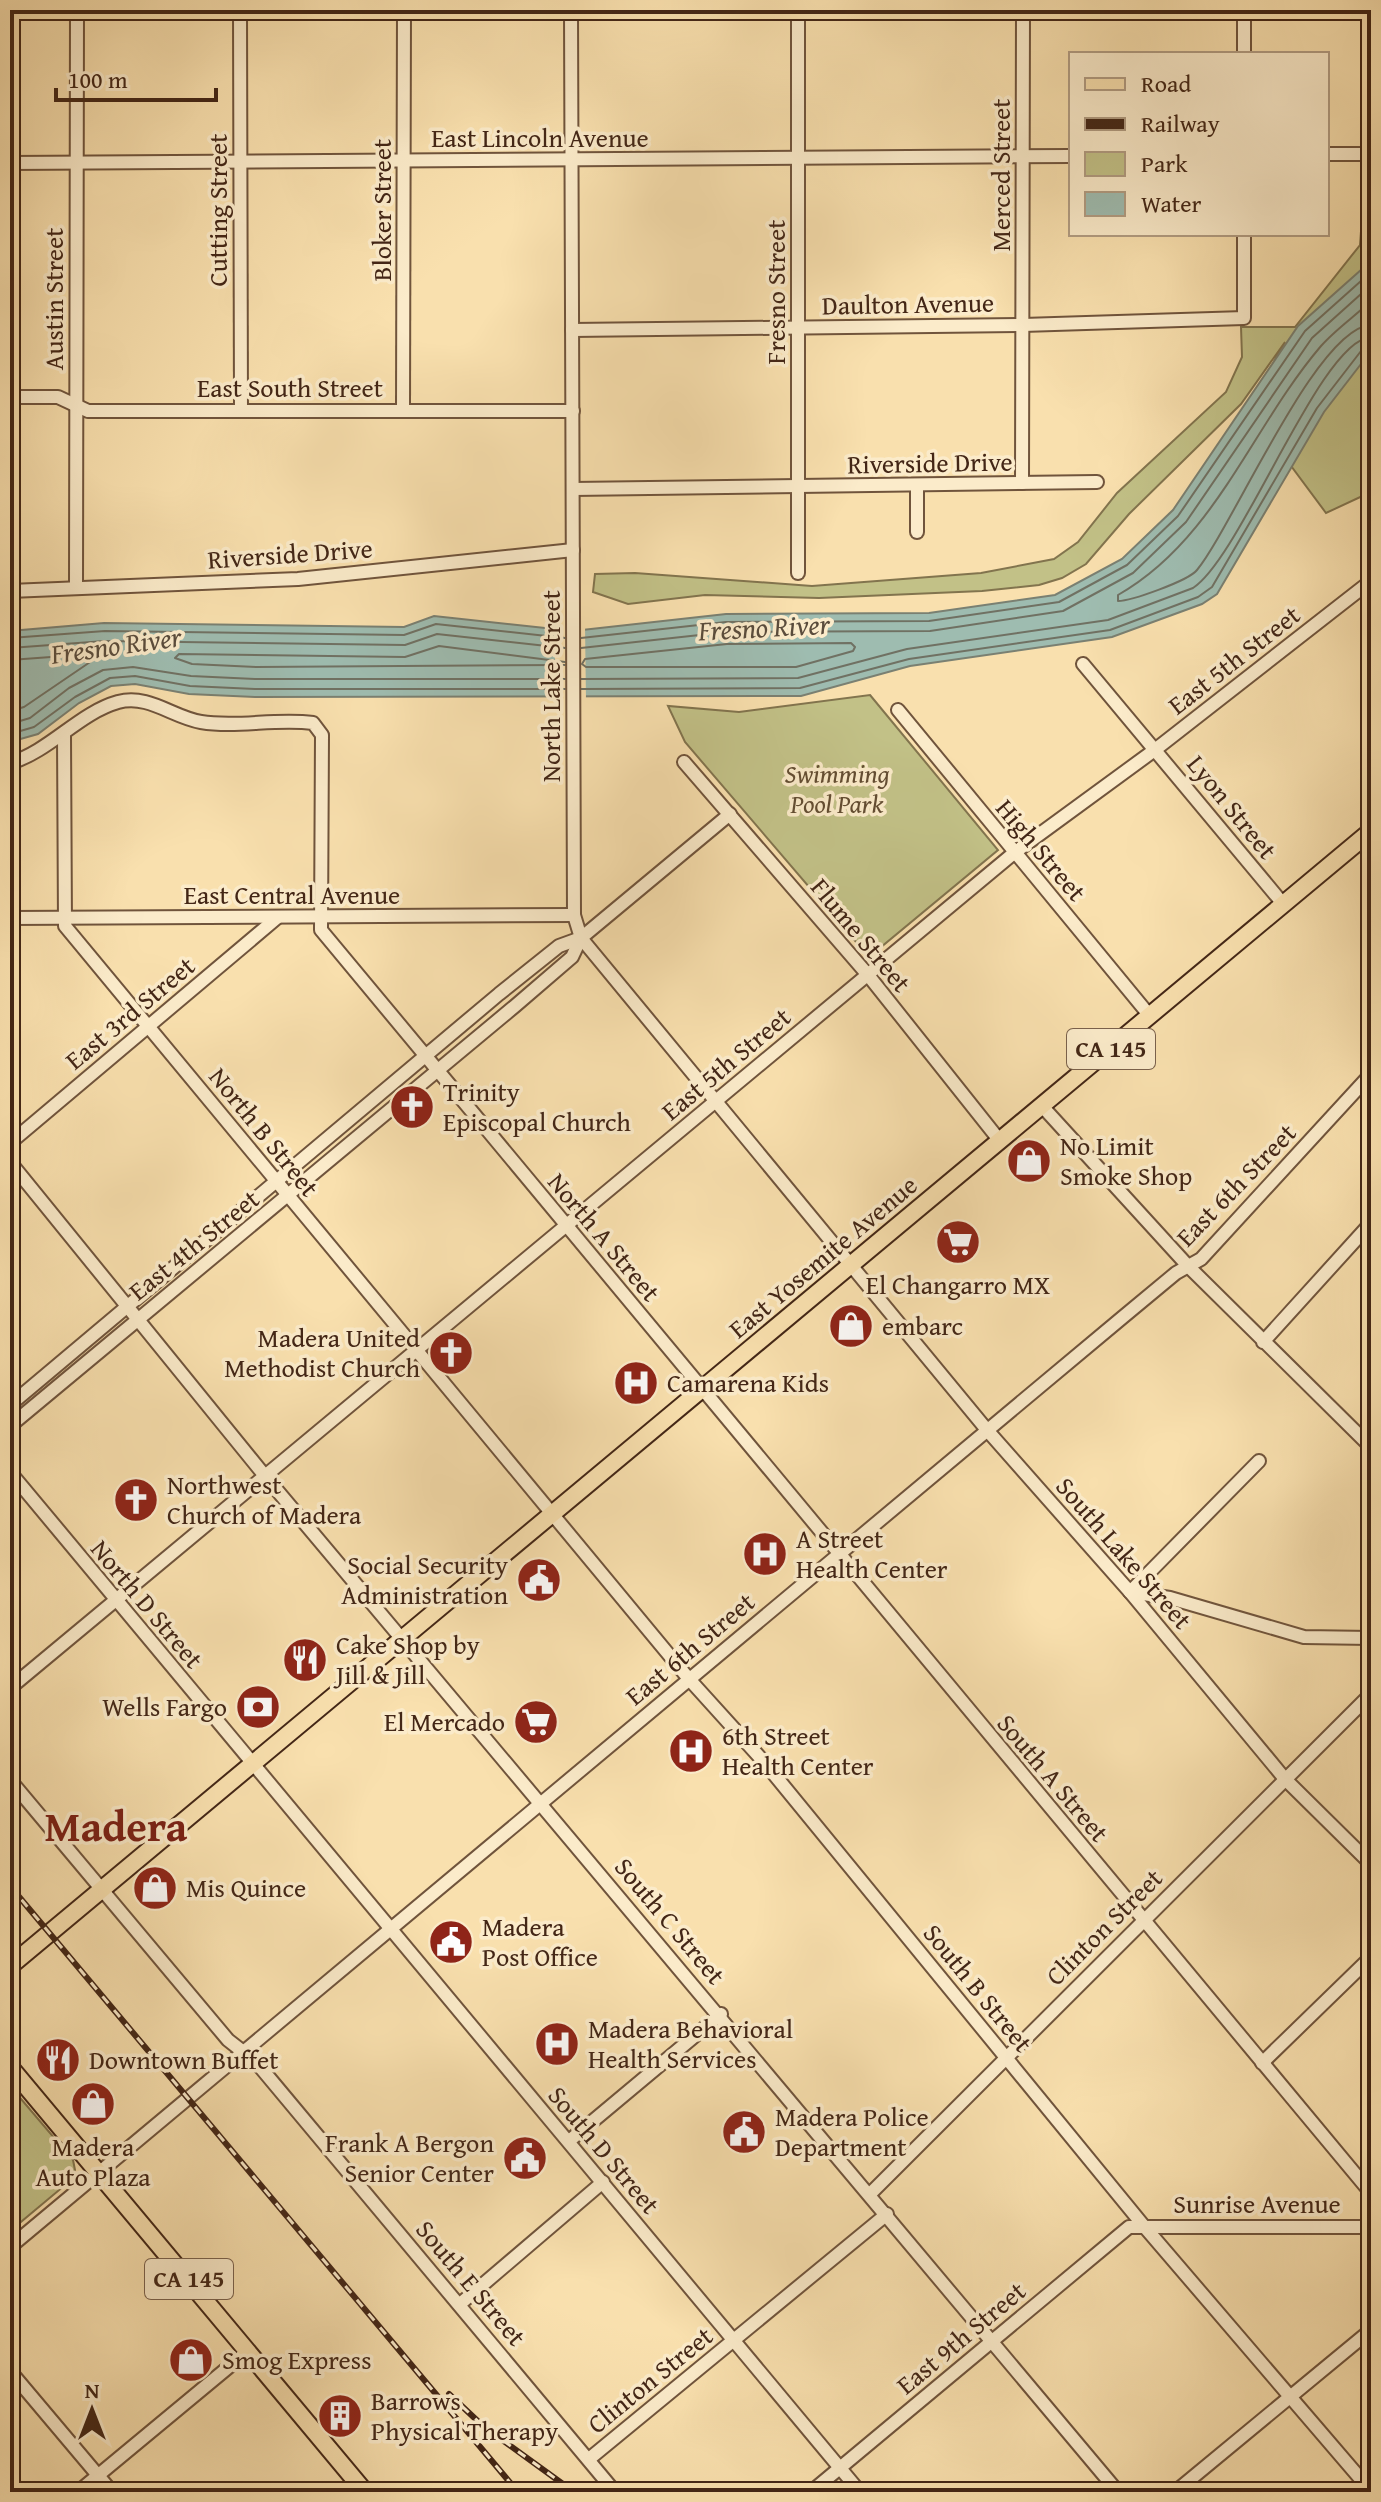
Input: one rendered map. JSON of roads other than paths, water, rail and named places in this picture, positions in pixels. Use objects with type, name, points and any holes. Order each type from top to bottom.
[{"type":"main road","name":"East Yosemite Avenue","points":[[10,1966],[1371,831]]},
{"type":"main road","name":"CA 145","points":[[10,2067],[365,2492]]},
{"type":"street","name":"Austin Street","points":[[76,587],[77,10]]},
{"type":"street","name":"Cutting Street","points":[[240,10],[241,409]]},
{"type":"street","name":"Bloker Street","points":[[403,409],[404,10]]},
{"type":"street","name":"North Lake Street","points":[[571,10],[574,915],[581,938],[850,1265]]},
{"type":"street","name":"Fresno Street","points":[[798,10],[798,573]]},
{"type":"street","name":"Merced Street","points":[[1022,483],[1023,10]]},
{"type":"street","points":[[1244,10],[1244,52]]},
{"type":"street","points":[[1329,154],[1371,154]]},
{"type":"street","name":"East Lincoln Avenue","points":[[10,163],[1069,156]]},
{"type":"street","name":"Daulton Avenue","points":[[572,330],[1023,325],[1244,318],[1244,236]]},
{"type":"street","name":"East South Street","points":[[10,397],[58,397],[88,411],[573,411]]},
{"type":"street","name":"Riverside Drive","points":[[573,489],[1097,482]]},
{"type":"street","points":[[917,485],[917,532]]},
{"type":"street","name":"Riverside Drive","points":[[10,591],[298,579],[573,550]]},
{"type":"street","name":"East 5th Street","points":[[10,1688],[1014,853],[1156,749],[1371,580]]},
{"type":"street","name":"Lyon Street","points":[[1083,664],[1284,905]]},
{"type":"street","name":"North A Street","points":[[64,735],[100,710],[132,701],[147,702],[201,722],[291,720],[313,723],[322,735],[321,930],[701,1391]]},
{"type":"street","name":"High Street","points":[[898,710],[1150,1016]]},
{"type":"street","points":[[10,763],[31,757],[64,735]]},
{"type":"street","points":[[64,735],[64,917]]},
{"type":"street","name":"Flume Street","points":[[684,762],[868,975],[1000,1141]]},
{"type":"street","name":"East 4th Street","points":[[10,1405],[559,946],[581,938],[730,814]]},
{"type":"street","name":"East Central Avenue","points":[[10,918],[574,915]]},
{"type":"street","name":"North B Street","points":[[64,917],[65,926],[551,1513]]},
{"type":"street","name":"East 3rd Street","points":[[10,1143],[278,917]]},
{"type":"street","name":"East 4th Street","points":[[10,1426],[572,957],[581,938]]},
{"type":"street","name":"East 6th Street","points":[[10,2247],[987,1430],[1212,1249],[1371,1074]]},
{"type":"street","points":[[1042,1106],[1188,1266],[1371,1447]]},
{"type":"street","name":"South C Street","points":[[10,1162],[265,1476],[721,2014],[1118,2492]]},
{"type":"street","points":[[1263,1342],[1371,1223]]},
{"type":"street","name":"South Lake Street","points":[[850,1265],[987,1430],[1130,1592],[1285,1779],[1371,1864]]},
{"type":"street","name":"South A Street","points":[[701,1391],[1371,2193]]},
{"type":"street","points":[[1130,1592],[1259,1461]]},
{"type":"street","name":"North D Street","points":[[10,1472],[251,1763]]},
{"type":"street","name":"South B Street","points":[[551,1513],[689,1679],[764,1762],[1143,2225],[1371,2491]]},
{"type":"street","points":[[1130,1592],[1170,1598],[1304,1637],[1371,1638]]},
{"type":"street","name":"Clinton Street","points":[[870,2194],[1142,1919],[1371,1694]]},
{"type":"street","name":"South D Street","points":[[251,1763],[860,2492]]},
{"type":"street","name":"South E Street","points":[[10,1780],[228,2040],[256,2062],[615,2492]]},
{"type":"street","points":[[1262,2063],[1371,1957]]},
{"type":"street","points":[[569,2141],[721,2014]]},
{"type":"street","points":[[460,2304],[603,2182]]},
{"type":"street","name":"Clinton Street","points":[[589,2459],[887,2214]]},
{"type":"street","name":"Sunrise Avenue","points":[[1143,2225],[1371,2227]]},
{"type":"street","name":"East 9th Street","points":[[811,2492],[1129,2227],[1143,2225]]},
{"type":"street","points":[[1175,2492],[1371,2330]]},
{"type":"street","points":[[78,2492],[248,2351]]},
{"type":"street","points":[[10,2371],[112,2492]]},
{"type":"water","name":"Fresno River","points":[[1371,261],[1371,351],[1324,412],[1217,594],[1202,604],[1112,637],[910,666],[801,696],[255,697],[189,694],[135,684],[111,686],[79,703],[38,734],[10,742],[10,631],[104,623],[404,627],[434,616],[573,631],[726,614],[929,613],[1055,595],[1122,559],[1173,510],[1298,326]]},
{"type":"railway","points":[[10,1886],[518,2492]]},
{"type":"railway","points":[[449,2394],[483,2426],[574,2492]]},
{"type":"place","name":"Trinity Episcopal Church","points":[[412,1107]]},
{"type":"place","name":"No Limit Smoke Shop","points":[[1029,1161]]},
{"type":"place","name":"El Changarro MX","points":[[958,1242]]},
{"type":"place","name":"embarc","points":[[851,1326]]},
{"type":"place","name":"Madera United Methodist Church","points":[[451,1353]]},
{"type":"place","name":"Camarena Kids","points":[[636,1383]]},
{"type":"place","name":"Northwest Church of Madera","points":[[136,1500]]},
{"type":"place","name":"A Street Health Center","points":[[765,1554]]},
{"type":"place","name":"Social Security Administration","points":[[539,1580]]},
{"type":"place","name":"Cake Shop by Jill & Jill","points":[[305,1660]]},
{"type":"place","name":"Wells Fargo","points":[[258,1707]]},
{"type":"place","name":"El Mercado","points":[[536,1722]]},
{"type":"place","name":"6th Street Health Center","points":[[691,1751]]},
{"type":"place","name":"Mis Quince","points":[[155,1888]]},
{"type":"place","name":"Madera Post Office","points":[[451,1942]]},
{"type":"place","name":"Madera Behavioral Health Services","points":[[557,2044]]},
{"type":"place","name":"Downtown Buffet","points":[[58,2060]]},
{"type":"place","name":"Madera Auto Plaza","points":[[93,2104]]},
{"type":"place","name":"Madera Police Department","points":[[744,2132]]},
{"type":"place","name":"Frank A Bergon Senior Center","points":[[525,2158]]},
{"type":"place","name":"Smog Express","points":[[191,2360]]},
{"type":"place","name":"Barrows Physical Therapy","points":[[340,2416]]},
{"type":"district","name":"Madera","points":[[116,1826]]},
{"type":"park label","name":"Swimming Pool Park","points":[[837,789]]}]
